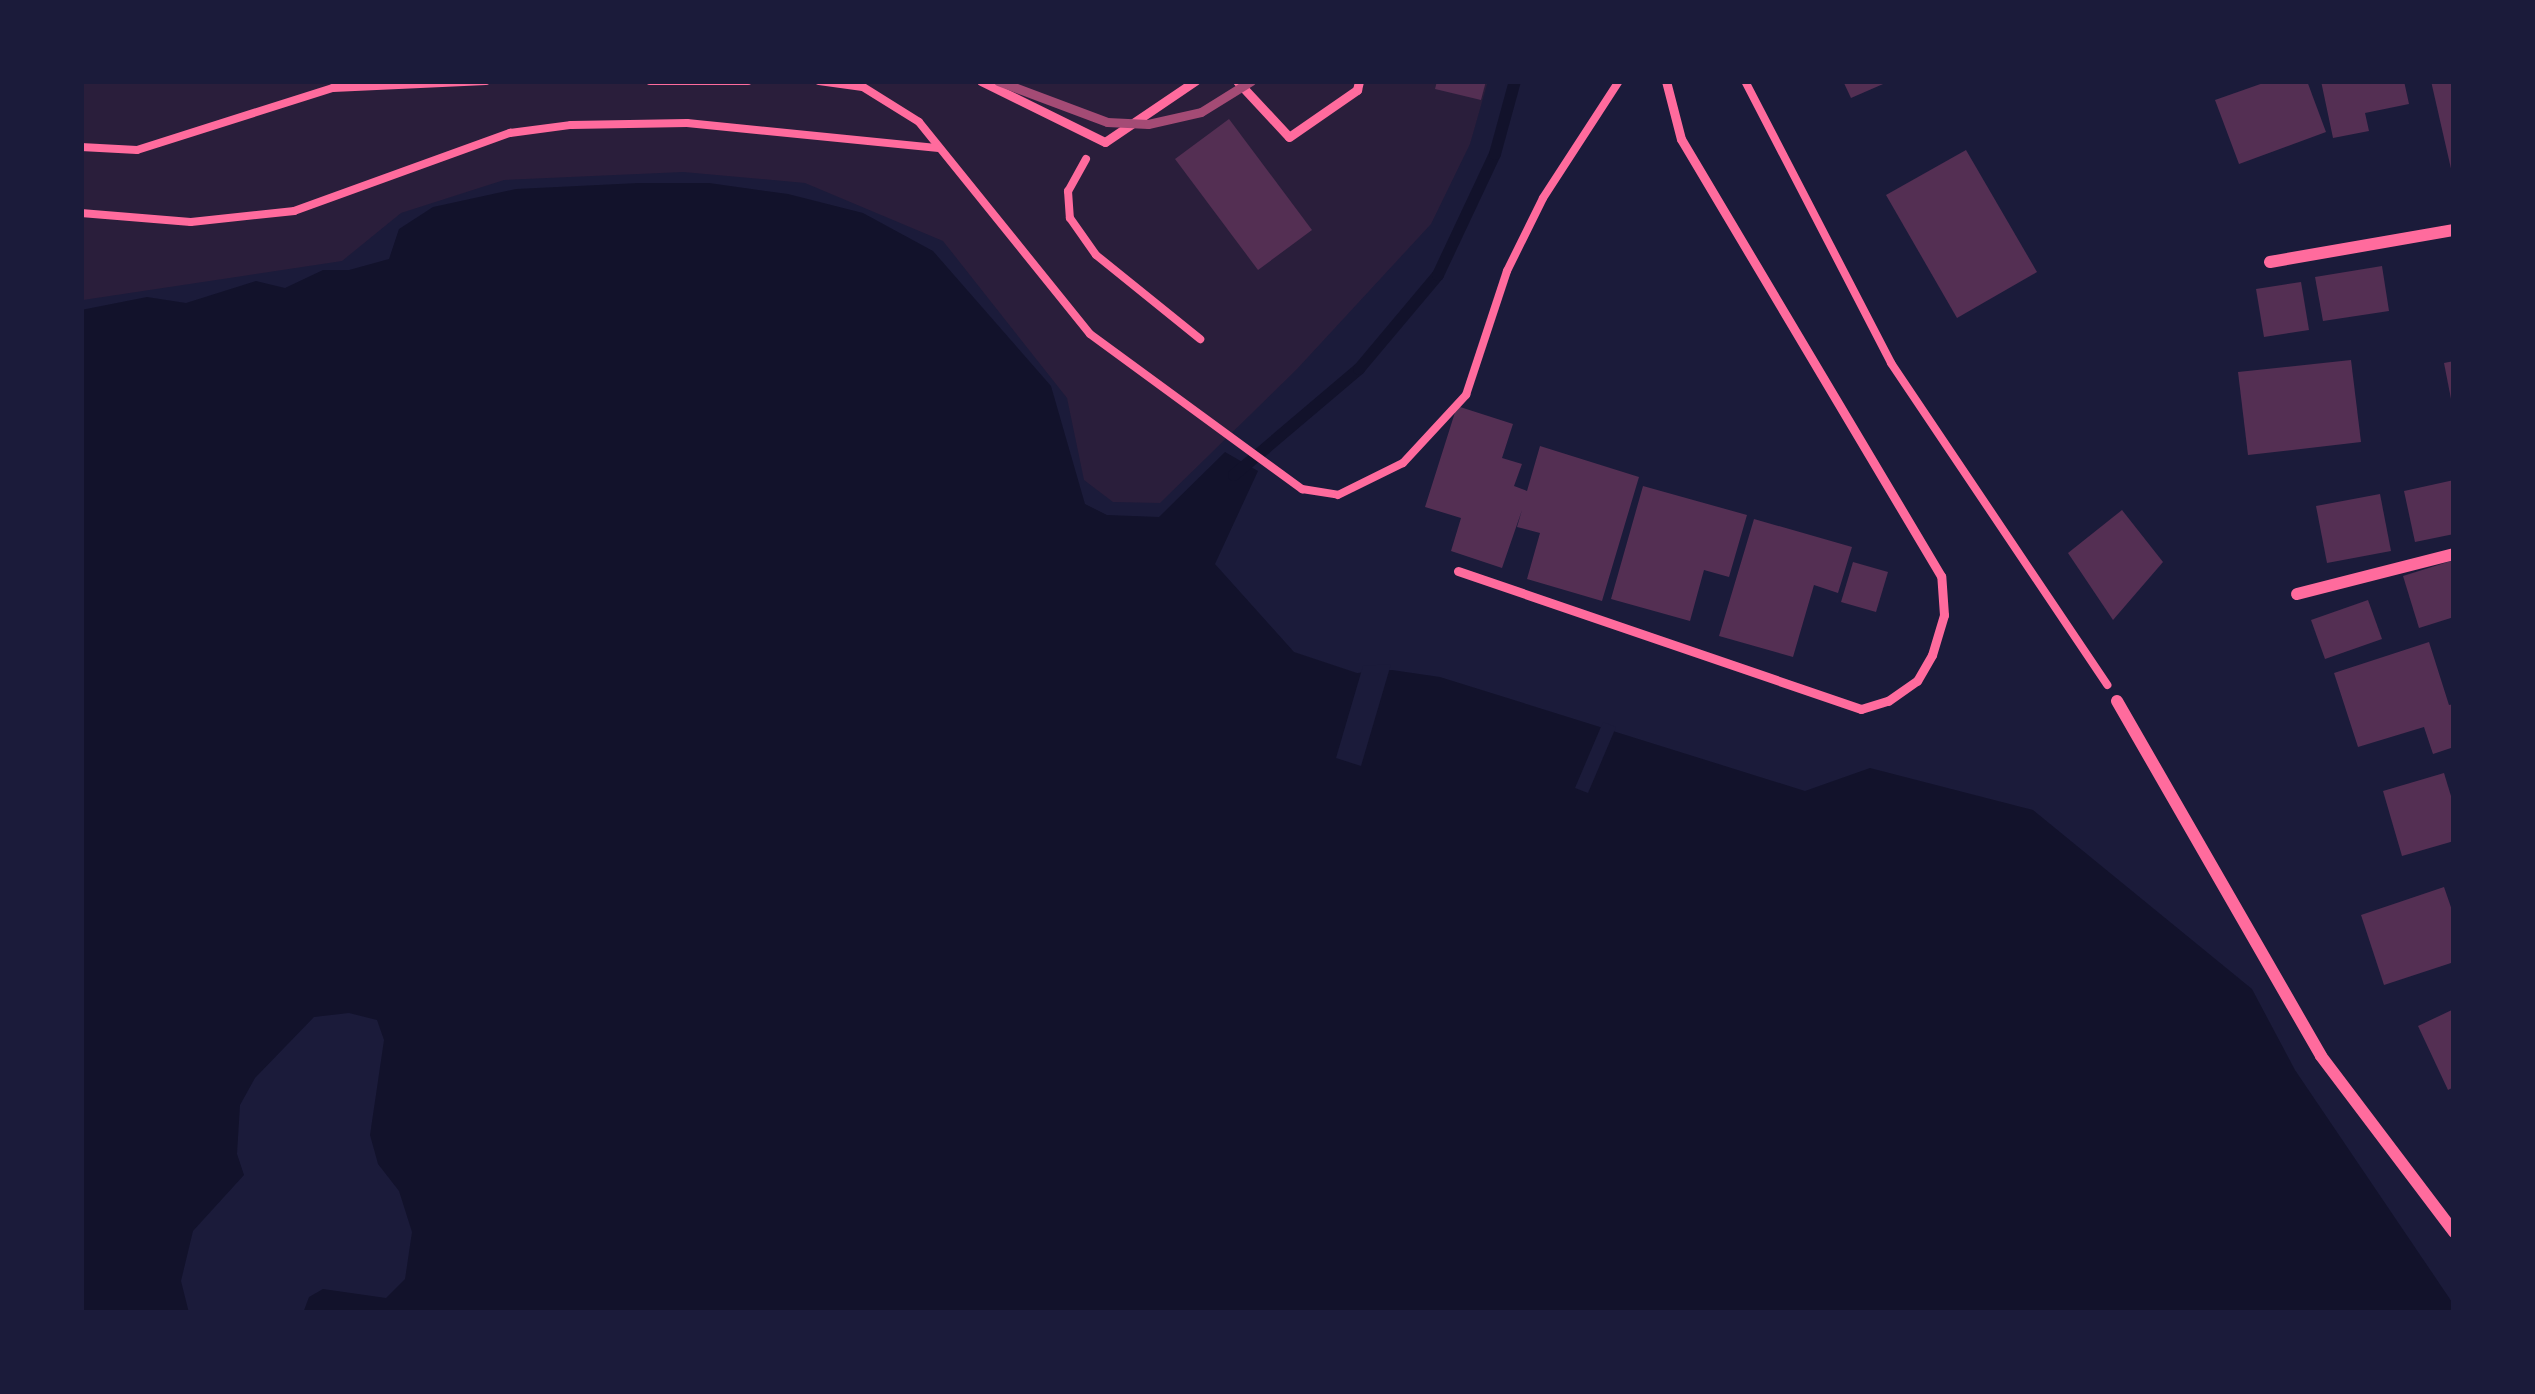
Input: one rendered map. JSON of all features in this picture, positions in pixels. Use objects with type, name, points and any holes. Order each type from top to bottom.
[{"type":"street","points":[[2270,262],[2454,230]]},
{"type":"street","points":[[2297,594],[2454,554]]},
{"type":"street","points":[[2117,701],[2321,1056],[2454,1232]]},
{"type":"lane","points":[[981,81],[1105,142],[1195,81]]},
{"type":"lane","points":[[1237,81],[1289,137],[1357,90],[1359,81]]},
{"type":"lane","points":[[1458,571],[1861,709],[1888,701],[1917,681],[1932,655],[1944,615],[1941,576],[1681,139],[1666,81]]},
{"type":"path","points":[[81,148],[137,150],[333,88],[487,81]]},
{"type":"path","points":[[650,81],[748,81]]},
{"type":"path","points":[[819,81],[863,87],[919,122],[1090,334],[1302,489],[1338,494],[1403,463],[1466,395],[1525,234],[1619,81]]},
{"type":"path","points":[[1745,81],[1891,363],[2117,701]]},
{"type":"path","points":[[81,213],[106,220],[190,222],[294,211],[510,133],[571,124],[687,123],[940,148]]},
{"type":"path","points":[[1105,142],[1081,163],[1068,191],[1070,218],[1096,255],[1200,339]]},
{"type":"shaded area","points":[[81,81],[1488,81],[1470,144],[1431,224],[1297,369],[1160,503],[1113,502],[1084,480],[1067,398],[943,241],[805,183],[683,172],[504,180],[401,213],[342,261],[83,300]]},
{"type":"shaded area","points":[[709,183],[788,194],[863,213],[933,251],[1051,386],[1085,504],[1107,515],[1159,517],[1225,452],[1258,471],[1215,564],[1294,652],[1357,673],[1392,670],[1440,677],[1805,791],[1870,768],[2033,810],[2252,989],[2295,1070],[2454,1305],[2454,1313],[303,1313],[309,1297],[323,1289],[386,1298],[405,1279],[412,1232],[399,1191],[378,1164],[370,1135],[384,1040],[377,1020],[349,1013],[314,1017],[255,1078],[240,1105],[237,1154],[244,1175],[193,1231],[181,1281],[189,1313],[81,1313],[81,310],[147,297],[186,303],[256,281],[285,288],[323,270],[349,270],[389,259],[399,229],[433,207],[516,189]]},
{"type":"pier","points":[[1391,664],[1361,766],[1336,758],[1363,666]]},
{"type":"pier","points":[[1603,722],[1616,727],[1588,793],[1575,788]]},
{"type":"building","points":[[1437,81],[1486,81],[1481,100],[1435,89]]},
{"type":"building","points":[[1843,81],[1890,81],[1851,98]]},
{"type":"building","points":[[2269,81],[2307,81],[2326,132],[2239,164],[2215,100]]},
{"type":"building","points":[[2321,81],[2404,81],[2409,104],[2365,113],[2369,131],[2333,138]]},
{"type":"building","points":[[2431,81],[2454,81],[2454,173],[2452,173]]},
{"type":"building","points":[[1229,119],[1312,230],[1258,270],[1175,159]]},
{"type":"building","points":[[1966,150],[2037,272],[1957,318],[1886,195]]},
{"type":"building","points":[[2382,266],[2389,311],[2323,321],[2315,277]]},
{"type":"building","points":[[2301,282],[2309,330],[2264,337],[2256,289]]},
{"type":"building","points":[[2351,360],[2361,442],[2248,455],[2238,372]]},
{"type":"building","points":[[2454,361],[2454,404],[2452,404],[2444,363]]},
{"type":"building","points":[[1457,406],[1513,424],[1502,458],[1522,464],[1514,486],[1527,491],[1540,446],[1639,477],[1602,601],[1527,579],[1540,533],[1517,527],[1522,510],[1502,568],[1451,551],[1461,518],[1425,507]]},
{"type":"building","points":[[2454,480],[2454,534],[2415,542],[2404,491]]},
{"type":"building","points":[[1643,486],[1747,515],[1729,577],[1704,570],[1690,621],[1611,599]]},
{"type":"building","points":[[2380,494],[2391,551],[2327,563],[2316,506]]},
{"type":"building","points":[[2122,510],[2163,562],[2113,620],[2068,553]]},
{"type":"building","points":[[1754,519],[1852,547],[1838,593],[1814,585],[1793,657],[1719,636]]},
{"type":"building","points":[[2454,560],[2454,617],[2419,628],[2403,576]]},
{"type":"building","points":[[1853,562],[1888,572],[1876,612],[1841,602]]},
{"type":"building","points":[[2368,600],[2382,639],[2325,659],[2311,620]]},
{"type":"building","points":[[2429,642],[2449,705],[2454,704],[2454,747],[2433,754],[2424,727],[2358,747],[2334,673]]},
{"type":"building","points":[[2444,773],[2454,806],[2454,841],[2402,856],[2383,791]]},
{"type":"building","points":[[2444,887],[2454,916],[2454,962],[2384,985],[2361,915]]},
{"type":"building","points":[[2454,1009],[2454,1087],[2448,1090],[2418,1026]]},
{"type":"waterway","points":[[1234,475],[1359,369],[1438,275],[1495,154],[1515,81]]},
{"type":"railway","points":[[998,81],[1107,122],[1148,124],[1201,112],[1251,81]]}]
